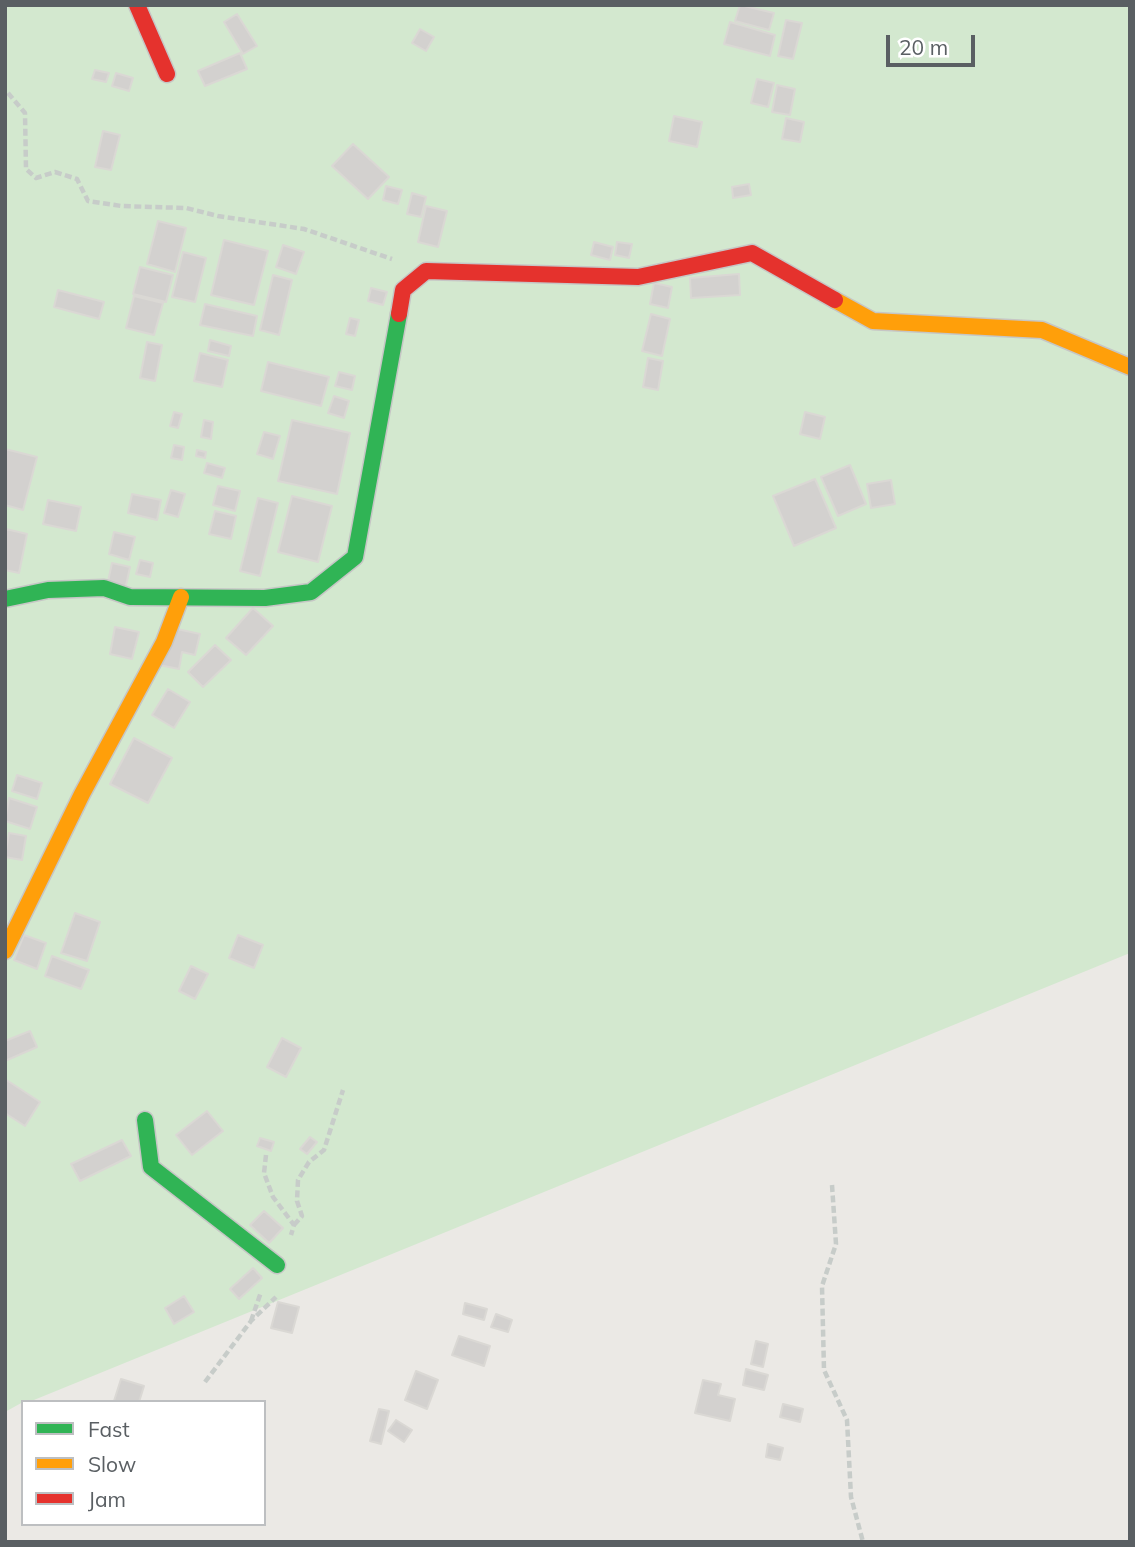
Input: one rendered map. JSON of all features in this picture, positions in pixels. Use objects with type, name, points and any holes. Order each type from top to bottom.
[{"type":"street","points":[[137,5],[167,74]]},
{"type":"street","points":[[5,599],[48,590],[104,588],[130,597],[265,598],[311,592],[355,557],[403,290],[426,271],[638,278],[752,253],[873,321],[1042,330],[1130,367]]},
{"type":"street","points":[[5,951],[82,794],[164,642],[181,597]]},
{"type":"street","points":[[145,1120],[151,1167],[249,1240],[277,1265]]},
{"type":"path","points":[[8,93],[25,113],[26,169],[36,178],[55,172],[77,179],[88,201],[121,206],[186,208],[218,216],[304,229],[426,271]]},
{"type":"path","points":[[294,1225],[302,1216],[297,1201],[298,1180],[309,1162],[324,1150],[342,1090]]},
{"type":"path","points":[[832,1185],[836,1244],[822,1286],[824,1370],[847,1420],[851,1497],[863,1542]]},
{"type":"path","points":[[205,1382],[251,1321],[279,1293]]},
{"type":"green space","points":[[5,5],[1130,5],[1130,953],[34,1400],[21,1400],[21,1403],[5,1412]]},
{"type":"building","points":[[740,5],[774,13],[769,30],[735,21]]},
{"type":"building","points":[[237,14],[257,46],[243,54],[224,22]]},
{"type":"building","points":[[786,20],[802,23],[793,59],[778,56]]},
{"type":"building","points":[[730,22],[775,35],[770,56],[724,44]]},
{"type":"building","points":[[420,29],[434,37],[426,51],[412,43]]},
{"type":"building","points":[[240,53],[247,69],[205,86],[198,71]]},
{"type":"building","points":[[95,70],[109,73],[106,82],[92,79]]},
{"type":"building","points":[[116,73],[133,78],[129,91],[112,86]]},
{"type":"building","points":[[757,79],[774,83],[768,107],[751,103]]},
{"type":"building","points":[[777,85],[795,89],[790,115],[772,112]]},
{"type":"building","points":[[674,116],[702,122],[697,147],[669,141]]},
{"type":"building","points":[[786,118],[804,122],[800,142],[782,139]]},
{"type":"building","points":[[103,131],[120,135],[111,170],[95,167]]},
{"type":"building","points":[[353,144],[389,177],[368,199],[332,166]]},
{"type":"building","points":[[749,184],[751,195],[733,198],[732,187]]},
{"type":"building","points":[[386,186],[402,190],[398,204],[383,200]]},
{"type":"building","points":[[412,193],[426,197],[421,217],[407,214]]},
{"type":"building","points":[[426,206],[447,211],[438,247],[418,242]]},
{"type":"building","points":[[158,221],[186,228],[175,272],[147,264]]},
{"type":"building","points":[[224,240],[268,251],[254,305],[211,295]]},
{"type":"building","points":[[594,242],[613,247],[610,260],[591,255]]},
{"type":"building","points":[[617,242],[632,244],[629,258],[615,255]]},
{"type":"building","points":[[283,245],[304,252],[296,274],[276,267]]},
{"type":"building","points":[[183,252],[206,258],[195,302],[172,297]]},
{"type":"building","points":[[140,267],[173,275],[166,302],[133,294]]},
{"type":"building","points":[[739,274],[740,295],[691,298],[690,278]]},
{"type":"building","points":[[273,275],[292,280],[279,335],[260,330]]},
{"type":"building","points":[[654,283],[672,287],[668,308],[650,304]]},
{"type":"building","points":[[371,288],[387,292],[383,305],[368,301]]},
{"type":"building","points":[[58,290],[104,302],[99,319],[54,307]]},
{"type":"building","points":[[134,296],[163,303],[154,335],[126,328]]},
{"type":"building","points":[[205,304],[257,316],[253,336],[200,325]]},
{"type":"building","points":[[651,314],[670,319],[662,356],[642,351]]},
{"type":"building","points":[[350,318],[359,320],[355,336],[346,334]]},
{"type":"building","points":[[210,340],[231,346],[229,356],[208,351]]},
{"type":"building","points":[[147,342],[162,345],[155,381],[140,378]]},
{"type":"building","points":[[200,353],[228,360],[222,387],[194,381]]},
{"type":"building","points":[[648,358],[663,361],[658,390],[643,387]]},
{"type":"building","points":[[268,362],[329,377],[321,406],[261,391]]},
{"type":"building","points":[[339,372],[355,376],[352,390],[335,386]]},
{"type":"building","points":[[334,396],[349,401],[344,418],[328,413]]},
{"type":"building","points":[[174,412],[182,414],[178,428],[170,426]]},
{"type":"building","points":[[805,412],[825,417],[820,439],[800,434]]},
{"type":"building","points":[[204,420],[213,422],[211,439],[201,437]]},
{"type":"building","points":[[292,420],[350,433],[337,494],[278,481]]},
{"type":"building","points":[[264,432],[280,436],[273,459],[257,454]]},
{"type":"building","points":[[174,445],[184,447],[182,460],[171,458]]},
{"type":"building","points":[[5,449],[37,457],[23,510],[5,505]]},
{"type":"building","points":[[197,450],[206,452],[205,458],[196,456]]},
{"type":"building","points":[[207,463],[225,468],[222,478],[204,473]]},
{"type":"building","points":[[850,465],[866,504],[838,516],[821,477]]},
{"type":"building","points":[[815,479],[836,528],[794,546],[773,496]]},
{"type":"building","points":[[891,480],[895,504],[871,508],[867,484]]},
{"type":"building","points":[[218,486],[240,491],[235,511],[213,505]]},
{"type":"building","points":[[171,490],[185,494],[178,517],[164,513]]},
{"type":"building","points":[[132,494],[161,500],[157,520],[128,513]]},
{"type":"building","points":[[292,496],[332,506],[318,562],[278,552]]},
{"type":"building","points":[[258,498],[278,503],[260,576],[240,571]]},
{"type":"building","points":[[48,500],[81,507],[76,531],[43,524]]},
{"type":"building","points":[[215,511],[236,516],[231,539],[209,534]]},
{"type":"building","points":[[6,529],[27,534],[19,573],[5,570]]},
{"type":"building","points":[[114,532],[135,537],[129,560],[109,554]]},
{"type":"building","points":[[140,560],[153,563],[150,577],[136,574]]},
{"type":"building","points":[[112,563],[130,567],[125,590],[107,586]]},
{"type":"building","points":[[253,608],[273,626],[246,655],[226,638]]},
{"type":"building","points":[[115,627],[139,632],[132,659],[110,654]]},
{"type":"building","points":[[168,627],[200,634],[195,655],[182,652],[179,669],[159,665]]},
{"type":"building","points":[[215,645],[231,660],[203,687],[188,672]]},
{"type":"building","points":[[168,689],[190,702],[174,728],[152,715]]},
{"type":"building","points":[[134,738],[172,758],[148,803],[110,784]]},
{"type":"building","points":[[17,775],[42,783],[37,799],[12,791]]},
{"type":"building","points":[[9,798],[37,807],[30,829],[5,821]]},
{"type":"building","points":[[9,833],[26,836],[22,860],[5,857]]},
{"type":"building","points":[[75,913],[100,922],[87,961],[61,953]]},
{"type":"building","points":[[24,935],[46,943],[37,969],[14,960]]},
{"type":"building","points":[[238,935],[263,945],[254,968],[229,958]]},
{"type":"building","points":[[52,956],[89,970],[81,989],[45,976]]},
{"type":"building","points":[[191,966],[208,974],[195,999],[179,991]]},
{"type":"building","points":[[30,1031],[37,1047],[5,1061],[5,1041]]},
{"type":"building","points":[[282,1038],[301,1048],[286,1077],[267,1067]]},
{"type":"building","points":[[5,1079],[40,1102],[25,1126],[5,1113]]},
{"type":"building","points":[[207,1111],[223,1131],[192,1155],[176,1135]]},
{"type":"building","points":[[310,1137],[317,1142],[307,1154],[300,1149]]},
{"type":"building","points":[[260,1138],[274,1142],[271,1151],[257,1146]]},
{"type":"building","points":[[122,1140],[131,1156],[80,1181],[71,1164]]},
{"type":"building","points":[[264,1211],[283,1228],[269,1243],[250,1225]]},
{"type":"building","points":[[253,1268],[262,1278],[239,1299],[230,1289]]},
{"type":"building","points":[[184,1296],[194,1312],[174,1324],[165,1308]]},
{"type":"building","points":[[278,1302],[299,1307],[292,1333],[271,1328]]},
{"type":"building","points":[[465,1303],[487,1309],[484,1320],[463,1314]]},
{"type":"building","points":[[496,1314],[512,1320],[508,1332],[491,1327]]},
{"type":"building","points":[[459,1336],[490,1346],[484,1366],[452,1355]]},
{"type":"building","points":[[756,1341],[768,1344],[763,1367],[751,1364]]},
{"type":"building","points":[[746,1369],[768,1375],[764,1390],[743,1385]]},
{"type":"building","points":[[416,1371],[438,1380],[427,1409],[405,1400]]},
{"type":"building","points":[[121,1379],[144,1386],[140,1400],[114,1400]]},
{"type":"building","points":[[703,1380],[721,1384],[718,1395],[735,1399],[730,1421],[695,1413]]},
{"type":"building","points":[[783,1404],[803,1409],[800,1422],[780,1417]]},
{"type":"building","points":[[379,1409],[389,1411],[381,1444],[370,1441]]},
{"type":"building","points":[[396,1420],[412,1430],[404,1442],[388,1431]]},
{"type":"building","points":[[768,1444],[783,1448],[780,1460],[766,1457]]},
{"type":"traffic: fast","points":[[5,599],[48,590],[104,588],[130,597],[265,598],[311,592],[355,557],[399,314]]},
{"type":"traffic: fast","points":[[145,1120],[151,1167],[277,1265]]},
{"type":"traffic: slow","points":[[835,300],[873,321],[1042,330],[1130,367]]},
{"type":"traffic: slow","points":[[5,951],[82,794],[164,642],[181,597]]},
{"type":"traffic: jam","points":[[137,5],[167,74]]},
{"type":"traffic: jam","points":[[399,314],[403,290],[426,271],[638,277],[752,253],[835,300]]}]
